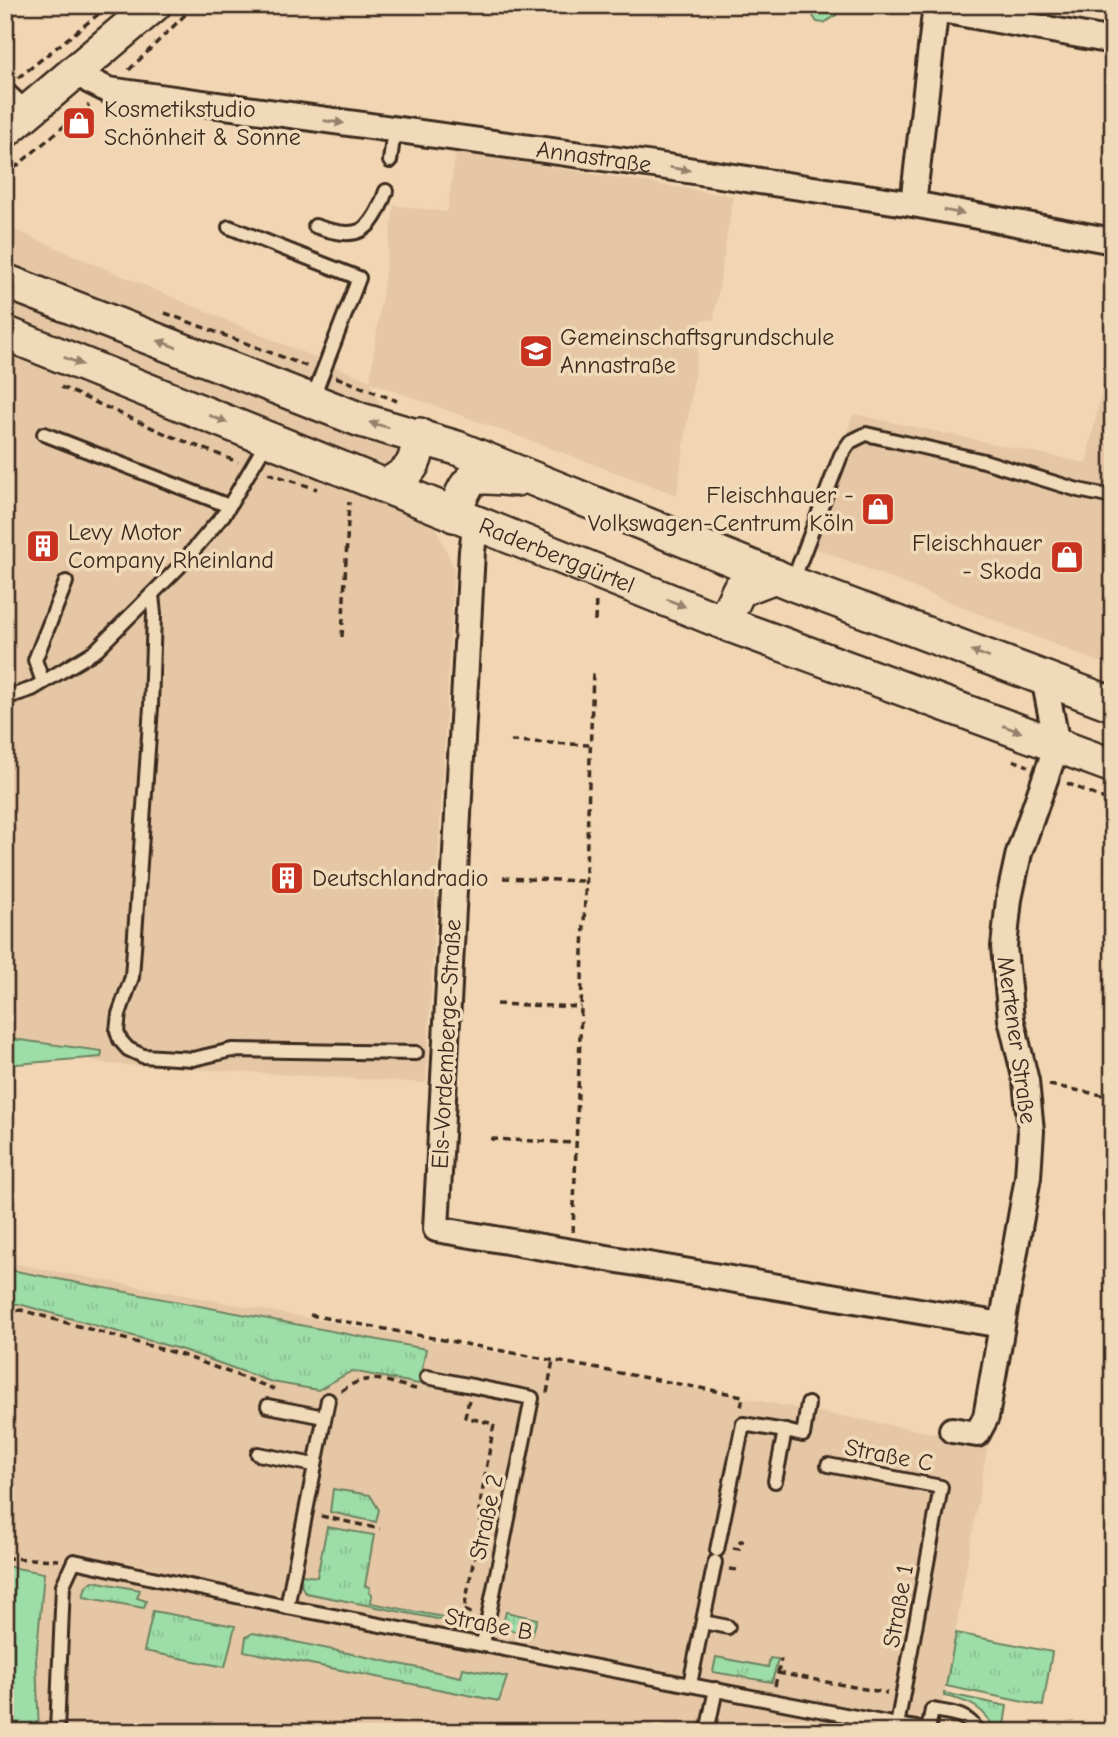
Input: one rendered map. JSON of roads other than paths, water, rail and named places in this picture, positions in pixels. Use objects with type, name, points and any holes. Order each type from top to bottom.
[{"type":"main road","points":[[18,121],[154,5]]},
{"type":"main road","points":[[11,280],[361,420],[419,435],[783,579],[1113,704]]},
{"type":"main road","name":"Raderberggürtel","points":[[5,333],[730,625],[1113,766]]},
{"type":"main road","points":[[386,486],[409,472],[417,454],[419,435]]},
{"type":"main road","points":[[465,519],[464,487],[472,479],[482,477],[536,480]]},
{"type":"main road","points":[[730,625],[727,615],[739,590],[783,579]]},
{"type":"street","points":[[913,204],[936,7],[1113,41]]},
{"type":"street","name":"Annastraße","points":[[78,71],[108,90],[394,131],[654,164],[913,204],[1113,241]]},
{"type":"street","name":"Els-Vordemberge-Straße","points":[[465,519],[472,551],[436,1229],[1002,1325]]},
{"type":"street","points":[[1044,678],[1057,745]]},
{"type":"street","name":"Mertener Straße","points":[[952,1430],[977,1434],[986,1417],[1028,1177],[1031,1131],[1026,1081],[1010,1019],[1004,947],[1009,899],[1018,853],[1057,745]]},
{"type":"lane","points":[[5,88],[18,121]]},
{"type":"lane","points":[[390,161],[394,131]]},
{"type":"lane","points":[[316,226],[340,234],[351,234],[360,230],[372,221],[380,209],[386,191]]},
{"type":"lane","points":[[229,227],[359,278],[312,401]]},
{"type":"lane","points":[[44,434],[229,506]]},
{"type":"lane","points":[[783,579],[841,455],[849,442],[866,434],[984,461],[1078,490],[1113,497]]},
{"type":"lane","points":[[5,698],[32,689],[95,651],[179,567],[229,506],[268,440]]},
{"type":"lane","points":[[43,682],[35,660],[66,582]]},
{"type":"lane","points":[[152,594],[154,614],[151,707],[132,977],[119,1014],[117,1031],[120,1040],[128,1049],[143,1056],[193,1059],[232,1050],[416,1054]]},
{"type":"lane","name":"Straße 2","points":[[427,1377],[532,1398],[482,1644]]},
{"type":"lane","points":[[287,1607],[328,1400]]},
{"type":"lane","points":[[690,1684],[743,1424],[803,1435],[808,1404]]},
{"type":"lane","points":[[268,1406],[324,1418]]},
{"type":"lane","points":[[775,1480],[785,1432]]},
{"type":"lane","points":[[258,1454],[314,1465]]},
{"type":"lane","name":"Straße C","points":[[828,1465],[941,1487]]},
{"type":"lane","name":"Straße 1","points":[[896,1728],[941,1487]]},
{"type":"lane","name":"Straße B","points":[[57,1732],[63,1586],[74,1561],[287,1607],[716,1689],[896,1728],[928,1730],[932,1710],[961,1715],[977,1728],[978,1732]]},
{"type":"lane","points":[[703,1622],[728,1627]]},
{"type":"lane","points":[[707,1732],[716,1689]]},
{"type":"place","name":"Kosmetikstudio Schönheit & Sonne","points":[[79,123]]},
{"type":"place","name":"Gemeinschaftsgrundschule Annastraße","points":[[536,351]]},
{"type":"place","name":"Fleischhauer - Volkswagen-Centrum Köln","points":[[878,509]]},
{"type":"place","name":"Levy Motor Company Rheinland","points":[[43,546]]},
{"type":"place","name":"Fleischhauer - Skoda","points":[[1067,557]]},
{"type":"place","name":"Deutschlandradio","points":[[287,878]]}]
